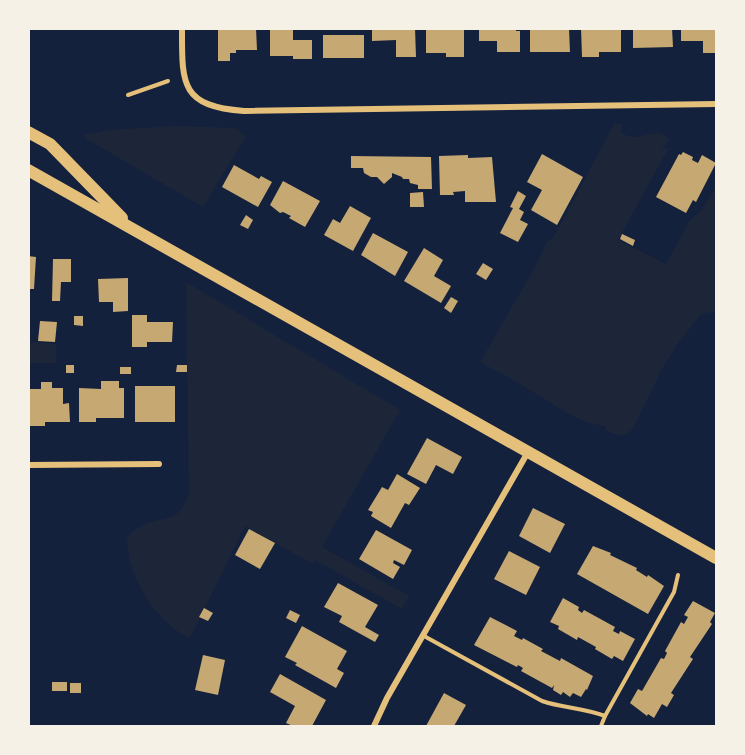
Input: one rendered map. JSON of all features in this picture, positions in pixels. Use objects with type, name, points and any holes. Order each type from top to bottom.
[{"type":"main road","points":[[28,132],[50,144],[133,230]]},
{"type":"main road","points":[[28,170],[717,558]]},
{"type":"street","points":[[182,28],[182,69],[186,85],[198,100],[218,109],[244,111],[717,104]]},
{"type":"street","points":[[374,726],[387,698],[528,452]]},
{"type":"street","points":[[28,465],[159,464]]},
{"type":"lane","points":[[601,726],[604,716],[674,592],[678,575]]},
{"type":"lane","points":[[424,636],[542,700],[556,705],[585,709],[604,716]]},
{"type":"path","points":[[128,95],[168,81]]},
{"type":"shaded area","points":[[614,124],[622,124],[621,133],[630,137],[656,133],[669,140],[665,146],[661,147],[668,149],[618,240],[666,264],[690,220],[700,212],[716,187],[716,311],[701,314],[663,367],[634,427],[628,434],[618,435],[607,431],[605,426],[585,421],[568,413],[480,362],[534,269],[547,242],[554,237]]},
{"type":"shaded area","points":[[174,126],[235,128],[246,136],[203,207],[85,138],[84,135],[109,130]]},
{"type":"shaded area","points":[[186,282],[400,410],[322,547],[409,596],[402,609],[315,560],[313,564],[245,526],[190,638],[170,625],[152,606],[139,584],[130,561],[127,537],[141,526],[176,514],[185,504],[189,494]]},
{"type":"shaded area","points":[[29,342],[56,344],[56,363],[29,363]]},
{"type":"building","points":[[218,28],[256,28],[257,50],[236,50],[236,53],[230,53],[230,61],[218,61]]},
{"type":"building","points":[[270,28],[293,28],[293,40],[312,40],[312,59],[270,56]]},
{"type":"building","points":[[372,28],[415,28],[416,57],[396,57],[396,40],[372,41]]},
{"type":"building","points":[[426,28],[464,28],[464,57],[446,57],[446,53],[426,53]]},
{"type":"building","points":[[479,28],[516,28],[516,31],[520,31],[520,52],[497,52],[497,41],[479,41]]},
{"type":"building","points":[[569,28],[570,52],[530,52],[530,29]]},
{"type":"building","points":[[581,28],[621,28],[621,52],[599,52],[599,57],[582,57]]},
{"type":"building","points":[[633,28],[672,28],[673,47],[633,48]]},
{"type":"building","points":[[681,28],[716,28],[716,53],[703,53],[703,41],[681,41]]},
{"type":"building","points":[[323,35],[364,35],[364,58],[323,58]]},
{"type":"building","points":[[683,152],[693,157],[692,160],[698,163],[702,155],[716,163],[696,202],[693,200],[686,213],[656,197],[679,154]]},
{"type":"building","points":[[542,154],[583,177],[557,225],[531,210],[542,190],[527,182]]},
{"type":"building","points":[[468,155],[468,158],[492,157],[496,202],[465,202],[465,191],[453,192],[454,195],[440,195],[439,156]]},
{"type":"building","points":[[351,156],[431,157],[432,189],[418,189],[418,185],[410,183],[409,179],[403,179],[392,173],[392,177],[384,184],[377,177],[364,173],[363,168],[351,168]]},
{"type":"building","points":[[234,165],[259,179],[261,176],[272,182],[258,207],[222,187]]},
{"type":"building","points":[[283,181],[320,201],[305,227],[289,218],[291,216],[280,213],[270,205]]},
{"type":"building","points":[[518,191],[526,196],[519,209],[524,212],[520,220],[528,224],[518,242],[500,233],[513,208],[510,207]]},
{"type":"building","points":[[423,192],[424,207],[410,207],[410,193]]},
{"type":"building","points":[[350,206],[371,218],[353,251],[324,235],[333,219],[340,223]]},
{"type":"building","points":[[246,215],[253,220],[248,229],[240,225]]},
{"type":"building","points":[[373,233],[408,252],[395,276],[361,255]]},
{"type":"building","points":[[622,234],[635,240],[633,246],[620,239]]},
{"type":"building","points":[[424,248],[443,260],[434,276],[451,286],[441,303],[404,281]]},
{"type":"building","points":[[28,256],[36,257],[34,289],[28,289]]},
{"type":"building","points":[[53,259],[71,259],[71,282],[61,282],[60,301],[52,301]]},
{"type":"building","points":[[483,263],[493,269],[486,280],[476,274]]},
{"type":"building","points":[[128,278],[128,311],[113,312],[113,302],[99,302],[98,279]]},
{"type":"building","points":[[451,297],[458,301],[451,313],[444,308]]},
{"type":"building","points":[[132,315],[147,315],[147,322],[173,322],[172,342],[147,342],[147,347],[132,347]]},
{"type":"building","points":[[74,316],[83,316],[83,326],[74,325]]},
{"type":"building","points":[[40,321],[57,322],[55,342],[38,341]]},
{"type":"building","points":[[66,365],[74,365],[74,373],[66,373]]},
{"type":"building","points":[[177,365],[187,365],[187,372],[176,372]]},
{"type":"building","points":[[120,367],[131,367],[131,374],[120,374]]},
{"type":"building","points":[[101,381],[119,381],[119,388],[124,388],[124,418],[96,418],[96,422],[79,422],[79,388],[101,389]]},
{"type":"building","points":[[41,382],[52,382],[52,388],[63,388],[63,404],[69,403],[70,422],[45,422],[45,426],[28,426],[28,389],[41,389]]},
{"type":"building","points":[[135,386],[175,386],[175,422],[135,422]]},
{"type":"building","points":[[427,438],[462,457],[453,474],[436,465],[426,484],[407,474]]},
{"type":"building","points":[[397,474],[420,488],[409,505],[405,503],[391,528],[371,516],[373,512],[368,510],[382,487],[388,490]]},
{"type":"building","points":[[533,508],[565,524],[550,553],[519,536]]},
{"type":"building","points":[[249,529],[275,543],[260,569],[235,555]]},
{"type":"building","points":[[376,530],[412,550],[404,565],[394,560],[393,563],[400,567],[393,579],[359,559]]},
{"type":"building","points":[[593,546],[611,553],[610,555],[637,568],[636,570],[664,586],[648,614],[577,574]]},
{"type":"building","points":[[509,551],[540,567],[526,595],[494,579]]},
{"type":"building","points":[[338,583],[378,605],[365,627],[379,635],[375,642],[339,622],[342,616],[324,607]]},
{"type":"building","points":[[563,598],[579,607],[578,610],[582,613],[584,610],[615,627],[613,631],[619,634],[620,631],[635,639],[623,661],[614,656],[612,659],[595,649],[596,647],[578,637],[577,640],[550,622]]},
{"type":"building","points":[[693,601],[715,613],[710,622],[712,624],[690,657],[693,659],[671,693],[674,695],[667,707],[662,704],[654,718],[648,714],[647,716],[630,703],[638,689],[642,691],[661,658],[664,659],[667,653],[665,651],[681,622],[684,624],[688,617],[684,615]]},
{"type":"building","points":[[204,608],[213,613],[208,621],[199,617]]},
{"type":"building","points":[[290,610],[300,615],[296,623],[286,618]]},
{"type":"building","points":[[490,617],[517,631],[514,636],[522,640],[523,638],[543,649],[541,651],[560,661],[561,658],[593,676],[587,690],[581,697],[573,693],[570,697],[563,692],[561,695],[553,690],[554,685],[552,688],[521,671],[523,668],[518,665],[517,667],[474,645]]},
{"type":"building","points":[[302,626],[347,651],[337,669],[344,673],[336,688],[285,657]]},
{"type":"building","points":[[203,655],[225,660],[218,695],[195,690]]},
{"type":"building","points":[[280,674],[326,700],[312,726],[293,726],[286,723],[295,706],[270,692]]},
{"type":"building","points":[[52,682],[67,682],[67,691],[52,691]]},
{"type":"building","points":[[70,683],[81,683],[81,693],[70,693]]},
{"type":"building","points":[[444,693],[466,705],[454,726],[426,726]]}]
